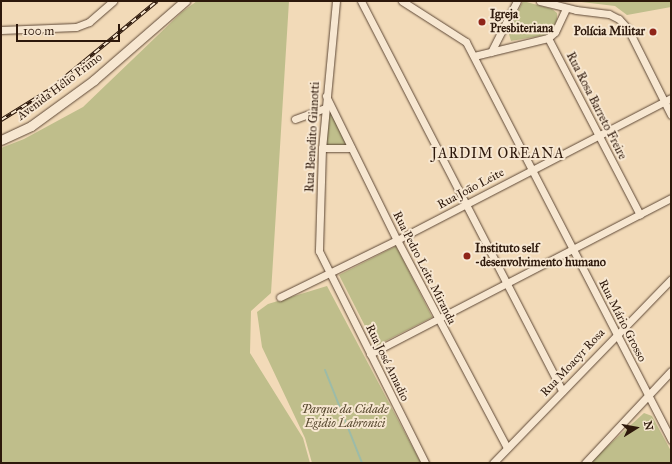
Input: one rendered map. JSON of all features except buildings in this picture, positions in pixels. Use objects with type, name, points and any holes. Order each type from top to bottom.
[{"type":"street","points":[[1,30],[76,27],[88,22],[113,1]]},
{"type":"street","name":"Avenida Hélio Primo","points":[[1,140],[31,126],[94,80],[185,1]]},
{"type":"street","name":"Rua Benedito Gianotti","points":[[331,272],[319,252],[322,148],[336,1]]},
{"type":"street","points":[[361,1],[562,391]]},
{"type":"street","name":"Rua Mário Grosso","points":[[402,1],[466,42],[671,440]]},
{"type":"street","points":[[492,52],[517,1]]},
{"type":"street","points":[[540,1],[566,8],[609,14],[622,21],[671,115]]},
{"type":"street","points":[[474,56],[548,38],[555,32],[566,8]]},
{"type":"street","name":"Rua Rosa Barreto Freire","points":[[548,38],[640,215]]},
{"type":"street","name":"Rua Pedro Leite Miranda","points":[[326,96],[397,240],[507,448]]},
{"type":"street","name":"Rua João Leite","points":[[280,297],[397,240],[671,98]]},
{"type":"street","points":[[295,119],[325,108]]},
{"type":"street","points":[[322,148],[352,148]]},
{"type":"street","points":[[370,354],[671,198]]},
{"type":"street","name":"Rua José Amadio","points":[[331,272],[370,354],[425,463]]},
{"type":"street","name":"Rua Moacyr Rosa","points":[[493,463],[616,333],[671,279]]},
{"type":"street","points":[[585,463],[671,371]]},
{"type":"green space","points":[[197,1],[289,1],[271,293],[251,311],[250,353],[303,438],[310,463],[1,463],[1,148],[24,139],[83,107],[182,12]]},
{"type":"green space","points":[[523,1],[552,9],[557,13],[557,20],[552,30],[545,35],[511,41],[508,31]]},
{"type":"green space","points":[[573,1],[671,1],[671,7],[627,15],[615,6]]},
{"type":"green space","points":[[328,106],[347,145],[325,145]]},
{"type":"green space","points":[[396,246],[432,317],[375,346],[339,275]]},
{"type":"green space","name":"Parque da Cidade Egidio Labronici","points":[[327,286],[421,463],[312,463],[305,438],[262,347],[257,312],[268,304]]},
{"type":"green space","points":[[644,413],[652,416],[671,451],[671,463],[589,463]]},
{"type":"waterway","points":[[325,370],[362,463]]},
{"type":"railway","points":[[1,120],[48,91],[157,1]]},
{"type":"place","name":"Igreja Presbiteriana","points":[[482,22]]},
{"type":"place","name":"Polícia Militar","points":[[653,32]]},
{"type":"place","name":"Instituto self -desenvolvimento humano","points":[[467,256]]},
{"type":"district","name":"JARDIM OREANA","points":[[498,154]]}]
